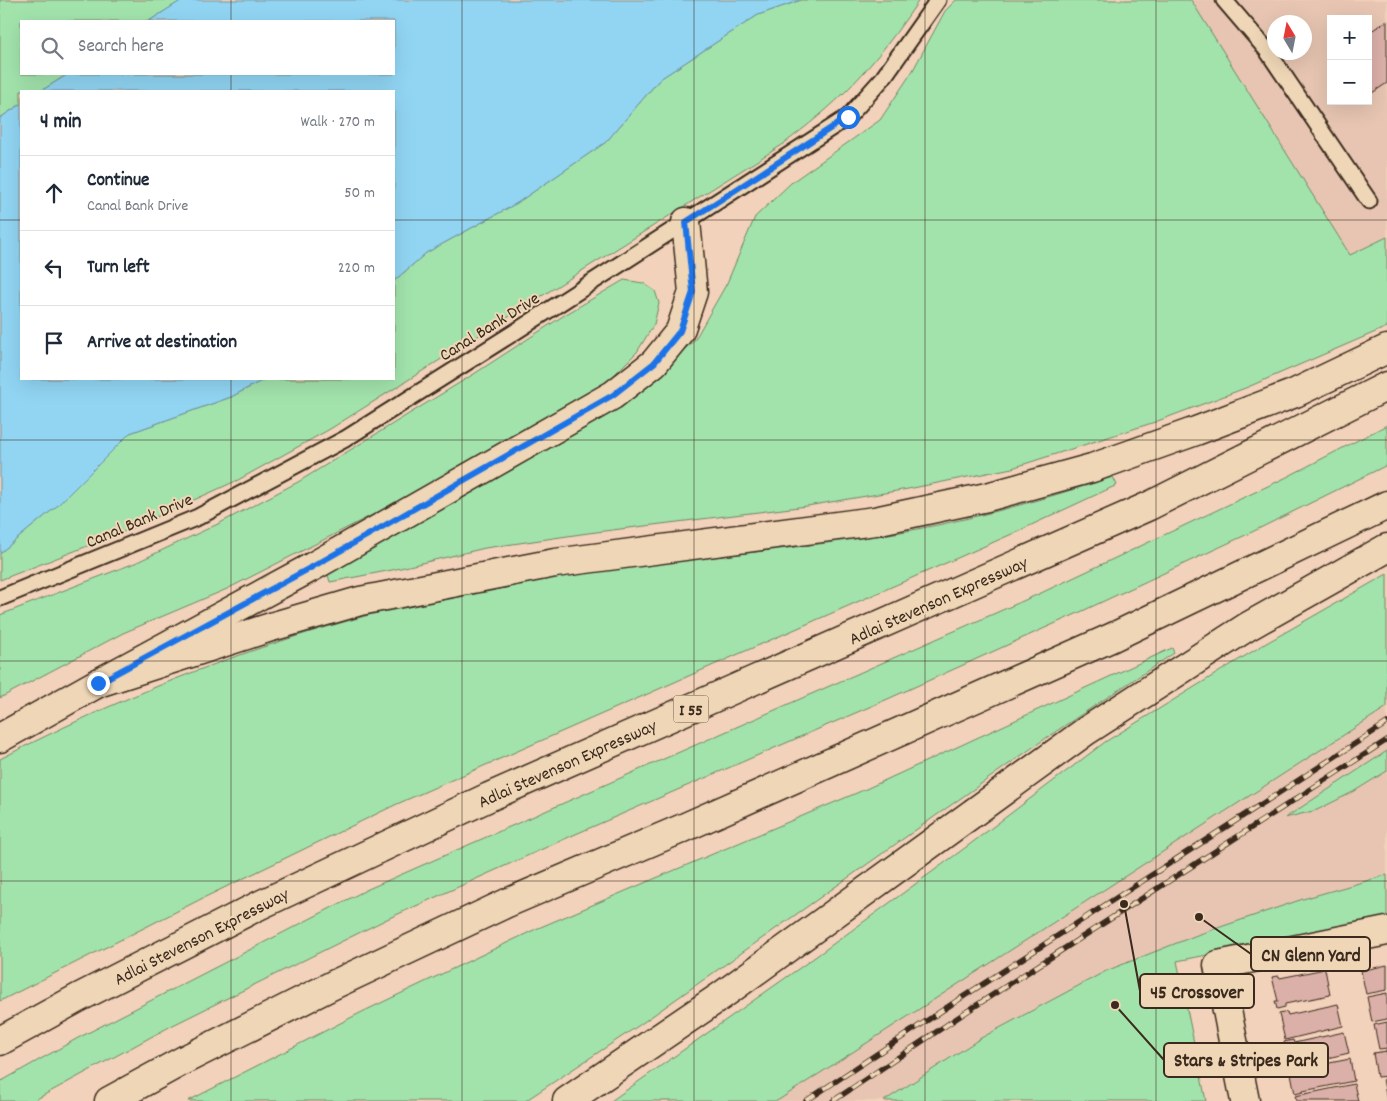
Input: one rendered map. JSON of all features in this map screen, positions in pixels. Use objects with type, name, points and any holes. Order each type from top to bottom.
[{"type":"main road","points":[[0,738],[304,571],[613,395],[654,363],[680,331],[693,292],[686,222]]},
{"type":"main road","points":[[98,683],[271,627],[360,602],[555,563],[875,521],[987,497],[1092,468],[1196,431],[1295,392],[1387,349]]},
{"type":"main road","name":"Adlai Stevenson Expressway","points":[[0,1041],[78,998],[260,905],[472,805],[1149,506],[1387,386]]},
{"type":"main road","points":[[109,1101],[184,1060],[333,985],[507,903],[681,829],[1113,637],[1387,505]]},
{"type":"main road","points":[[567,1101],[721,996],[1086,731],[1247,627],[1387,548]]},
{"type":"main road","points":[[1245,1101],[1218,965],[1387,931]]},
{"type":"lane","name":"Canal Bank Drive","points":[[0,598],[198,517],[345,439],[686,222],[848,117],[883,78],[938,0]]},
{"type":"lane","points":[[1224,0],[1266,49],[1369,201]]},
{"type":"shaded area","points":[[1191,0],[1387,0],[1387,237],[1350,256]]},
{"type":"shaded area","points":[[1387,707],[1387,751],[1287,817],[1353,792],[1387,771],[1387,875],[1303,899],[1197,935],[1106,971],[981,1038],[884,1101],[777,1101]]},
{"type":"green space","points":[[0,0],[182,0],[151,20],[20,20],[20,75],[66,75],[43,90],[20,90],[20,105],[0,118]]},
{"type":"green space","points":[[801,0],[919,0],[887,44],[852,85],[819,116],[782,145],[330,429],[238,480],[121,533],[0,580],[0,553],[57,506],[130,433],[231,397],[263,380],[395,380],[395,280],[426,253],[517,203],[606,142],[660,79],[758,15]]},
{"type":"green space","points":[[956,0],[1191,0],[1350,255],[1387,237],[1387,327],[1248,387],[1155,422],[1012,468],[908,489],[807,506],[588,533],[485,548],[392,570],[330,582],[326,568],[629,396],[694,341],[727,283],[755,217],[792,182],[880,120],[912,72],[945,11]]},
{"type":"green space","points":[[624,280],[643,283],[655,291],[659,303],[654,324],[637,352],[603,386],[429,486],[227,589],[123,633],[0,698],[0,615],[135,563],[220,523],[298,482],[474,374],[563,316]]},
{"type":"green space","points":[[1387,425],[1387,465],[1250,533],[890,698],[578,833],[387,919],[173,1025],[33,1101],[0,1101],[0,1082],[78,1038],[366,890],[1041,593],[1285,478]]},
{"type":"green space","points":[[1113,477],[1117,485],[1012,534],[397,804],[201,899],[0,1001],[0,759],[64,727],[195,671],[329,626],[398,607],[467,591],[537,578],[851,540],[912,530],[999,510]]},
{"type":"green space","points":[[1387,574],[1387,707],[777,1101],[611,1101],[818,955],[969,845],[1105,742],[1263,645]]},
{"type":"green space","points":[[1172,648],[1174,653],[1046,738],[638,1026],[525,1101],[188,1101],[362,1012],[536,929],[866,789]]},
{"type":"green space","points":[[1387,751],[1387,771],[1353,792],[1317,810],[1285,818]]},
{"type":"green space","points":[[1387,875],[1387,919],[1177,961],[1206,1101],[884,1101],[981,1038],[1106,971],[1197,935],[1303,899]]},
{"type":"water","points":[[182,0],[801,0],[758,15],[660,79],[606,142],[517,203],[426,253],[395,280],[395,90],[43,90],[66,75],[395,75],[395,20],[151,20]]},
{"type":"water","points":[[20,105],[20,380],[263,380],[231,397],[130,433],[57,506],[0,553],[0,118]]},
{"type":"building","points":[[1387,21],[1387,83],[1372,93],[1372,60],[1372,30]]},
{"type":"building","points":[[1387,965],[1387,990],[1366,994],[1361,971]]},
{"type":"building","points":[[1325,969],[1330,995],[1285,1004],[1285,1007],[1277,1009],[1275,1001],[1278,1001],[1272,977],[1279,976],[1280,978]]},
{"type":"building","points":[[1387,993],[1387,1019],[1372,1022],[1367,997]]},
{"type":"building","points":[[1338,1004],[1343,1026],[1285,1040],[1279,1014],[1287,1012],[1288,1015]]},
{"type":"building","points":[[1387,1022],[1387,1048],[1379,1049],[1374,1025]]},
{"type":"building","points":[[1344,1032],[1349,1053],[1289,1067],[1284,1042],[1293,1040],[1294,1043]]},
{"type":"building","points":[[1387,1051],[1387,1076],[1377,1077],[1373,1053]]},
{"type":"building","points":[[1350,1059],[1354,1081],[1295,1094],[1290,1068],[1298,1067],[1299,1069]]},
{"type":"building","points":[[1387,1078],[1387,1101],[1383,1079]]},
{"type":"building","points":[[1354,1084],[1358,1101],[1297,1101],[1295,1096]]},
{"type":"railway","points":[[806,1101],[955,1002],[1387,723]]},
{"type":"railway","points":[[833,1101],[963,1014],[1387,740]]},
{"type":"place","name":"45 Crossover","points":[[1124,904]]},
{"type":"place","name":"CN Glenn Yard","points":[[1199,917]]},
{"type":"place","name":"Stars & Stripes Park","points":[[1115,1005]]},
{"type":"route","points":[[98,683],[312,567],[613,395],[654,363],[680,331],[693,292],[686,222],[848,117]]}]
